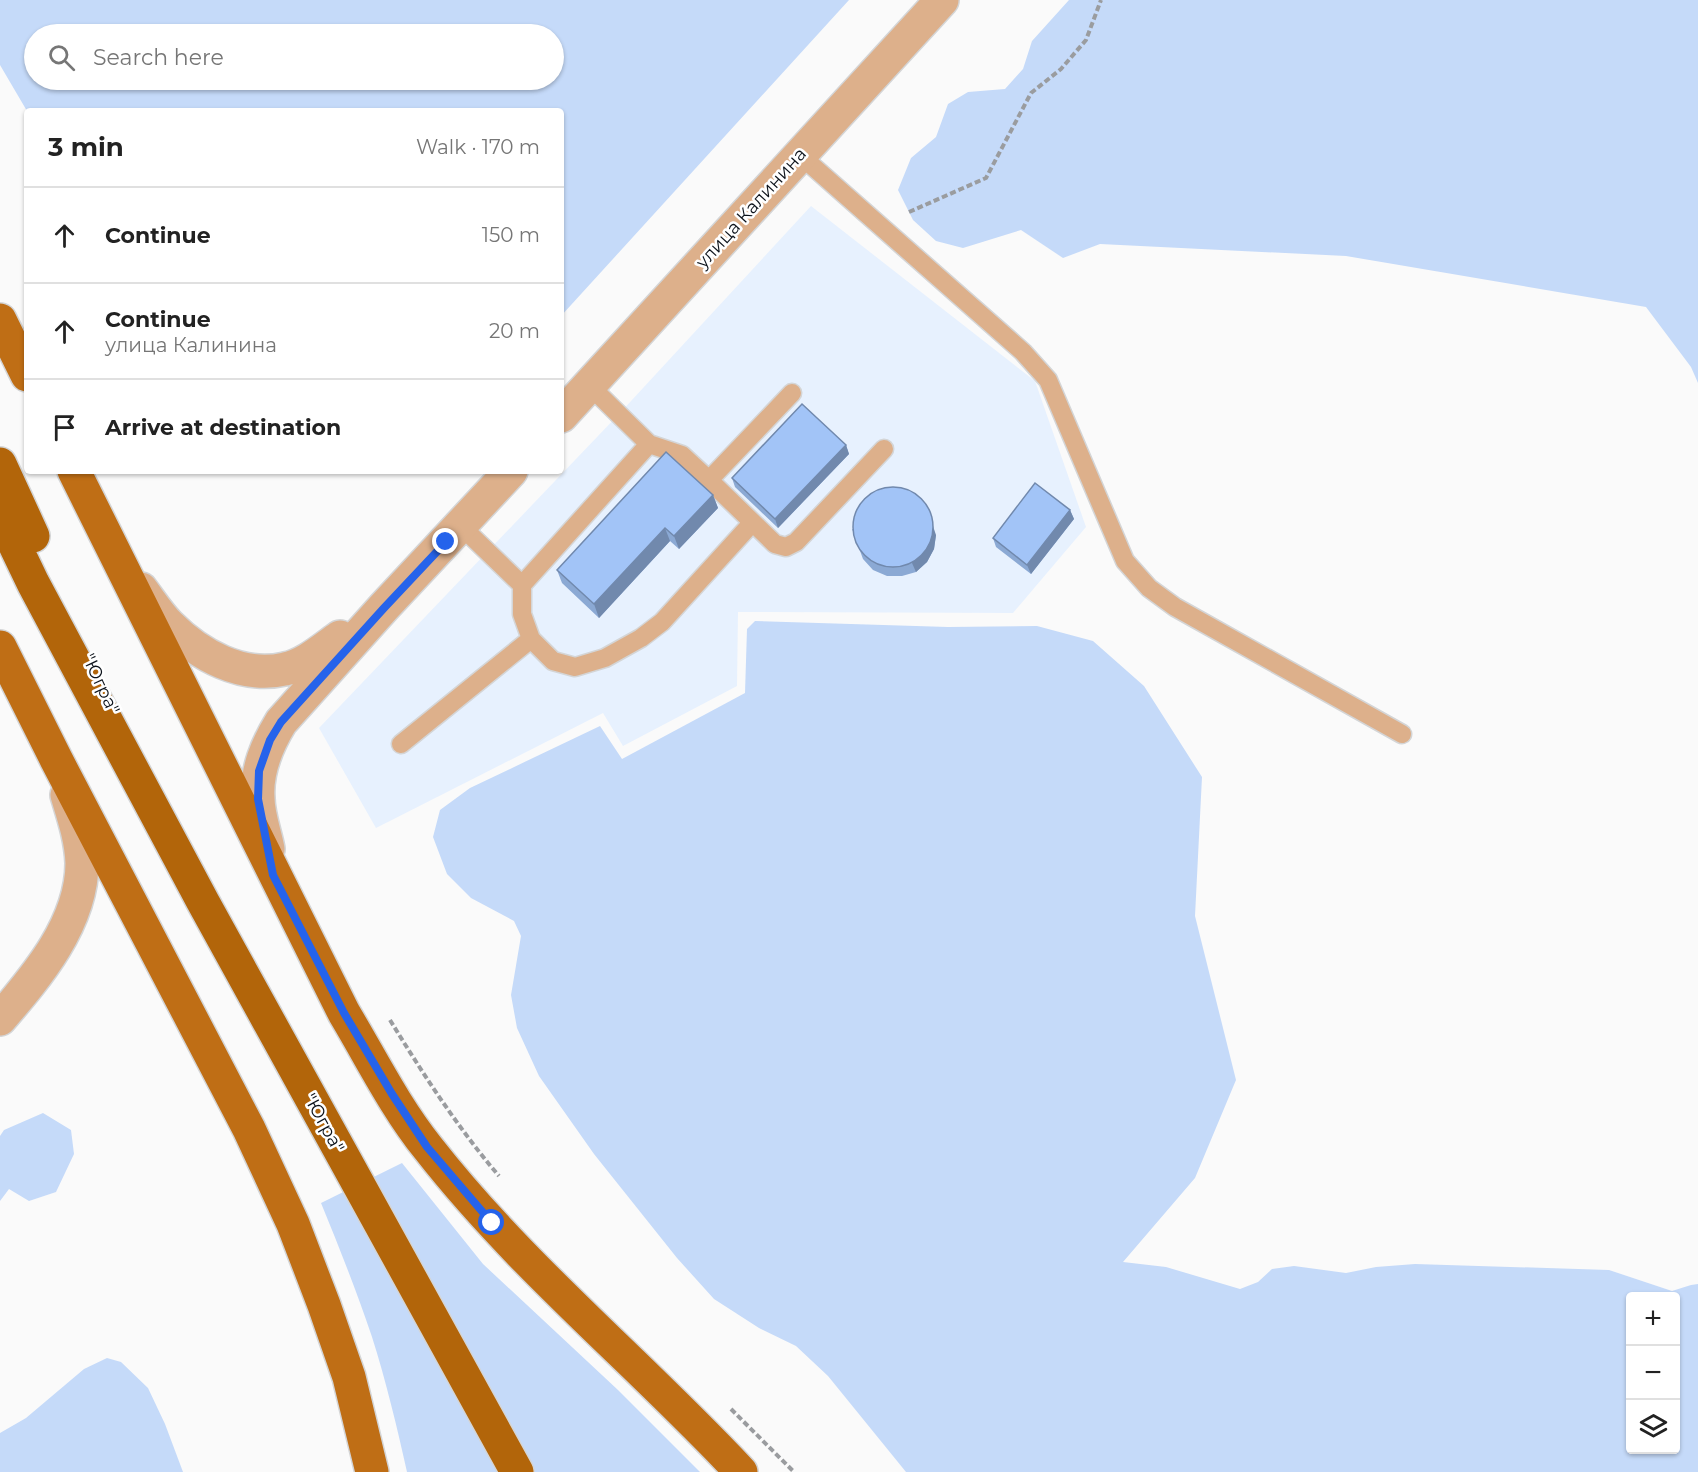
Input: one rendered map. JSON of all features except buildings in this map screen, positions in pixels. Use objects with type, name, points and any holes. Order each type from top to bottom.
[{"type":"highway","name":"\"Югра\"","points":[[0,464],[203,902]]},
{"type":"highway","name":"\"Югра\"","points":[[0,514],[33,583],[203,902],[517,1472]]},
{"type":"main road","points":[[0,320],[24,369]]},
{"type":"main road","points":[[75,474],[273,875],[344,1013],[392,1094],[427,1147],[492,1223],[741,1472]]},
{"type":"main road","points":[[0,647],[249,1129],[293,1224],[349,1377],[372,1472]]},
{"type":"street","name":"улица Калинина","points":[[564,413],[942,0]]},
{"type":"street","points":[[273,875],[258,799],[259,771],[270,740],[281,722],[299,701],[508,474]]},
{"type":"street","points":[[114,554],[168,624],[192,645],[219,661],[241,669],[267,672],[286,669],[309,659],[384,608]]},
{"type":"street","points":[[0,1018],[37,977],[53,953],[74,904],[80,883],[82,863],[78,831],[56,759]]},
{"type":"lane","points":[[800,154],[1023,352],[1048,380],[1125,561],[1149,588],[1175,607],[1402,734]]},
{"type":"lane","points":[[590,385],[649,444],[682,455],[775,544],[786,547],[796,542],[884,449]]},
{"type":"lane","points":[[709,480],[792,393]]},
{"type":"lane","points":[[649,444],[522,585],[522,614],[531,639],[553,661],[575,667],[605,658],[641,638],[662,622],[752,523]]},
{"type":"lane","points":[[461,526],[522,585]]},
{"type":"lane","points":[[401,744],[531,639]]},
{"type":"path","points":[[909,212],[986,177],[1031,93],[1061,69],[1086,40],[1101,0]]},
{"type":"path","points":[[389,1018],[446,1106],[501,1179]]},
{"type":"path","points":[[724,1403],[794,1472]]},
{"type":"shaded area","points":[[0,0],[849,0],[564,313],[564,108],[25,108],[0,65]]},
{"type":"shaded area","points":[[1069,0],[1698,0],[1698,383],[1691,367],[1646,307],[1346,256],[1100,244],[1063,258],[1021,230],[963,248],[936,241],[913,220],[898,190],[911,158],[936,137],[948,104],[968,92],[1005,89],[1023,69],[1032,41]]},
{"type":"shaded area","points":[[811,206],[1035,381],[1086,527],[1013,613],[738,612],[737,686],[623,746],[603,713],[376,828],[319,728],[619,414]]},
{"type":"shaded area","points":[[755,621],[948,627],[1037,626],[1093,641],[1144,686],[1202,777],[1195,916],[1236,1080],[1195,1178],[1123,1262],[1166,1267],[1240,1289],[1258,1282],[1272,1269],[1294,1266],[1346,1273],[1376,1267],[1415,1264],[1609,1270],[1672,1291],[1698,1284],[1698,1472],[906,1472],[828,1376],[796,1346],[759,1328],[714,1299],[677,1258],[594,1154],[539,1076],[517,1028],[511,995],[521,936],[514,921],[471,898],[447,874],[433,837],[440,810],[470,788],[600,726],[622,759],[745,693],[747,629]]},
{"type":"shaded area","points":[[43,1113],[71,1130],[74,1154],[56,1192],[29,1201],[9,1189],[0,1201],[0,1136],[4,1130]]},
{"type":"shaded area","points":[[402,1163],[483,1264],[618,1390],[700,1472],[407,1472],[372,1337],[321,1203]]},
{"type":"shaded area","points":[[107,1358],[121,1362],[148,1388],[165,1424],[183,1472],[0,1472],[0,1433],[26,1418],[84,1369]]},
{"type":"route","points":[[446,542],[281,722],[270,740],[259,771],[258,799],[273,875],[344,1013],[392,1094],[427,1147],[492,1223]]}]
